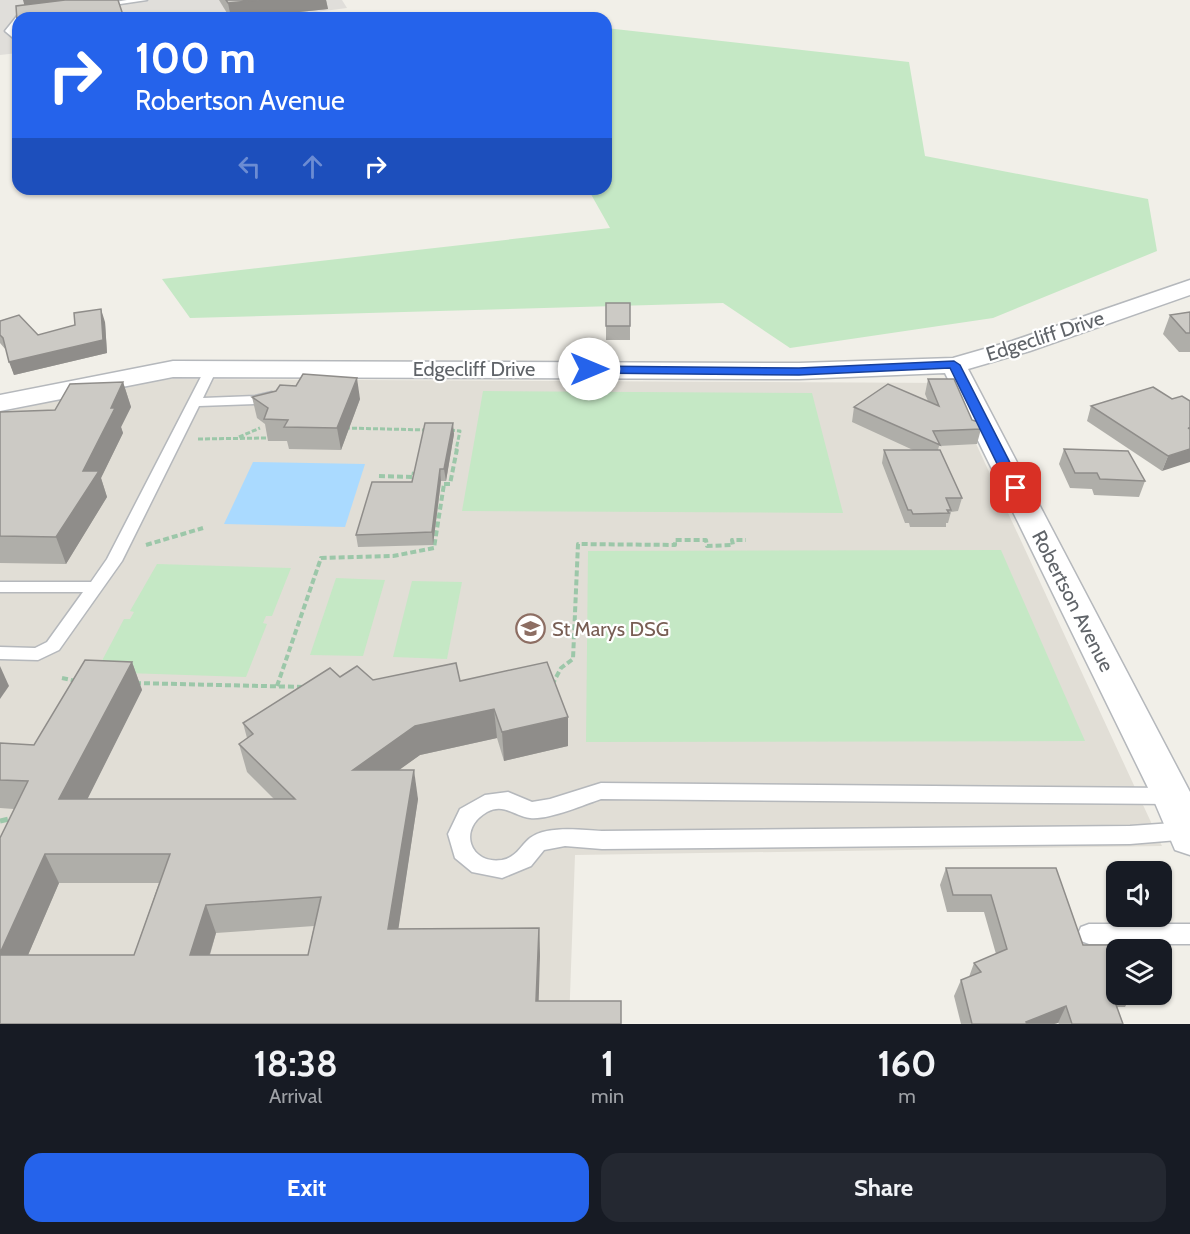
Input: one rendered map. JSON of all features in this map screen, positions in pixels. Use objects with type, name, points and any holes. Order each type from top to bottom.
[{"type":"street","name":"Edgecliff Drive","points":[[0,403],[149,372],[211,369],[799,371],[954,365],[1021,346],[1190,286]]},
{"type":"street","name":"Robertson Avenue","points":[[954,365],[1172,796],[1188,834]]},
{"type":"lane","points":[[95,6],[108,8],[144,0]]},
{"type":"lane","points":[[0,653],[38,654],[50,650],[114,561],[211,369]]},
{"type":"lane","points":[[195,402],[255,400],[285,395]]},
{"type":"lane","points":[[0,587],[95,587]]},
{"type":"lane","points":[[1172,796],[601,791],[550,807],[531,810],[508,800],[484,803],[467,815],[458,834],[462,852],[479,866],[502,869],[524,860],[538,843],[565,837],[602,840],[1188,834]]},
{"type":"lane","points":[[1089,934],[1190,934]]},
{"type":"path","points":[[235,439],[260,428]]},
{"type":"path","points":[[345,428],[437,430]]},
{"type":"path","points":[[434,483],[450,484],[460,430],[449,430]]},
{"type":"path","points":[[176,440],[266,438]]},
{"type":"path","points":[[412,483],[415,466]]},
{"type":"path","points":[[379,476],[413,477]]},
{"type":"path","points":[[277,686],[321,558],[374,557],[421,552],[434,548],[444,484]]},
{"type":"path","points":[[550,689],[561,668],[573,659],[578,544],[675,545],[675,540],[706,540],[707,546],[733,545],[732,540],[746,540]]},
{"type":"path","points":[[62,678],[79,681]]},
{"type":"path","points":[[126,682],[313,687]]},
{"type":"path","points":[[0,820],[18,818]]},
{"type":"shaded area","points":[[0,0],[342,0],[347,8],[316,12],[12,12],[12,54],[0,55]]},
{"type":"shaded area","name":"St Marys DSG","points":[[170,379],[948,383],[1162,846],[575,855],[569,1024],[0,1024],[0,413],[117,387]]},
{"type":"green space","points":[[612,29],[909,62],[925,156],[1148,199],[1157,251],[993,318],[790,348],[723,303],[190,318],[162,279],[610,228],[591,195],[612,195]]},
{"type":"green space","points":[[483,391],[812,393],[843,513],[462,511]]},
{"type":"green space","points":[[1001,550],[1085,741],[586,742],[588,551]]},
{"type":"green space","points":[[157,564],[291,568],[272,616],[266,616],[263,623],[267,624],[246,677],[96,672],[124,619],[130,619],[134,612],[130,611]]},
{"type":"green space","points":[[336,578],[385,580],[363,656],[310,655]]},
{"type":"green space","points":[[412,581],[462,582],[447,659],[393,657]]},
{"type":"water","points":[[253,462],[365,464],[345,527],[224,524]]},
{"type":"building","points":[[65,0],[118,0],[122,12],[16,12],[16,6]]},
{"type":"building","points":[[226,0],[259,0],[228,3]]},
{"type":"building","points":[[606,303],[630,303],[630,326],[606,326]]},
{"type":"building","points":[[101,309],[103,340],[9,362],[3,338],[0,335],[0,321],[19,315],[38,335],[75,325],[74,313]]},
{"type":"building","points":[[1190,312],[1190,333],[1186,333],[1170,315]]},
{"type":"building","points":[[303,374],[357,378],[337,428],[284,427],[288,420],[264,419],[268,408],[252,397],[276,391],[280,385],[296,386]]},
{"type":"building","points":[[928,379],[954,379],[972,420],[978,422],[981,429],[933,431],[940,445],[854,407],[888,384],[939,406]]},
{"type":"building","points":[[123,382],[111,408],[115,408],[83,471],[99,471],[56,537],[0,536],[0,412],[55,410],[70,384]]},
{"type":"building","points":[[1153,387],[1172,399],[1182,396],[1190,401],[1190,428],[1188,428],[1190,429],[1190,449],[1168,456],[1091,406]]},
{"type":"building","points":[[425,423],[453,423],[444,469],[440,469],[432,532],[356,535],[372,482],[412,482]]},
{"type":"building","points":[[1064,449],[1128,451],[1145,481],[1100,479],[1097,473],[1075,473]]},
{"type":"building","points":[[884,450],[940,450],[962,498],[946,498],[951,510],[947,510],[949,513],[913,514],[911,510],[908,510]]},
{"type":"building","points":[[85,660],[132,662],[59,799],[295,799],[239,744],[253,734],[243,723],[330,668],[340,677],[357,666],[373,680],[456,663],[460,681],[547,662],[568,717],[502,732],[494,709],[415,726],[353,770],[414,770],[388,929],[539,928],[536,1001],[621,1001],[621,1024],[0,1024],[0,955],[134,955],[170,854],[45,854],[0,953],[0,838],[28,781],[0,780],[0,743],[34,745]],"holes":[[[321,897],[308,955],[190,955],[206,905]]]},
{"type":"building","points":[[946,868],[1056,868],[1083,945],[1106,945],[1106,1005],[1116,1005],[1123,1024],[1072,1024],[1066,1006],[1026,1022],[1027,1024],[972,1024],[961,980],[981,972],[974,963],[1007,949],[991,895],[953,895]]},
{"type":"place","name":"St Marys DSG","points":[[531,629]]},
{"type":"route","points":[[589,369],[799,371],[954,365],[1016,488]]}]
